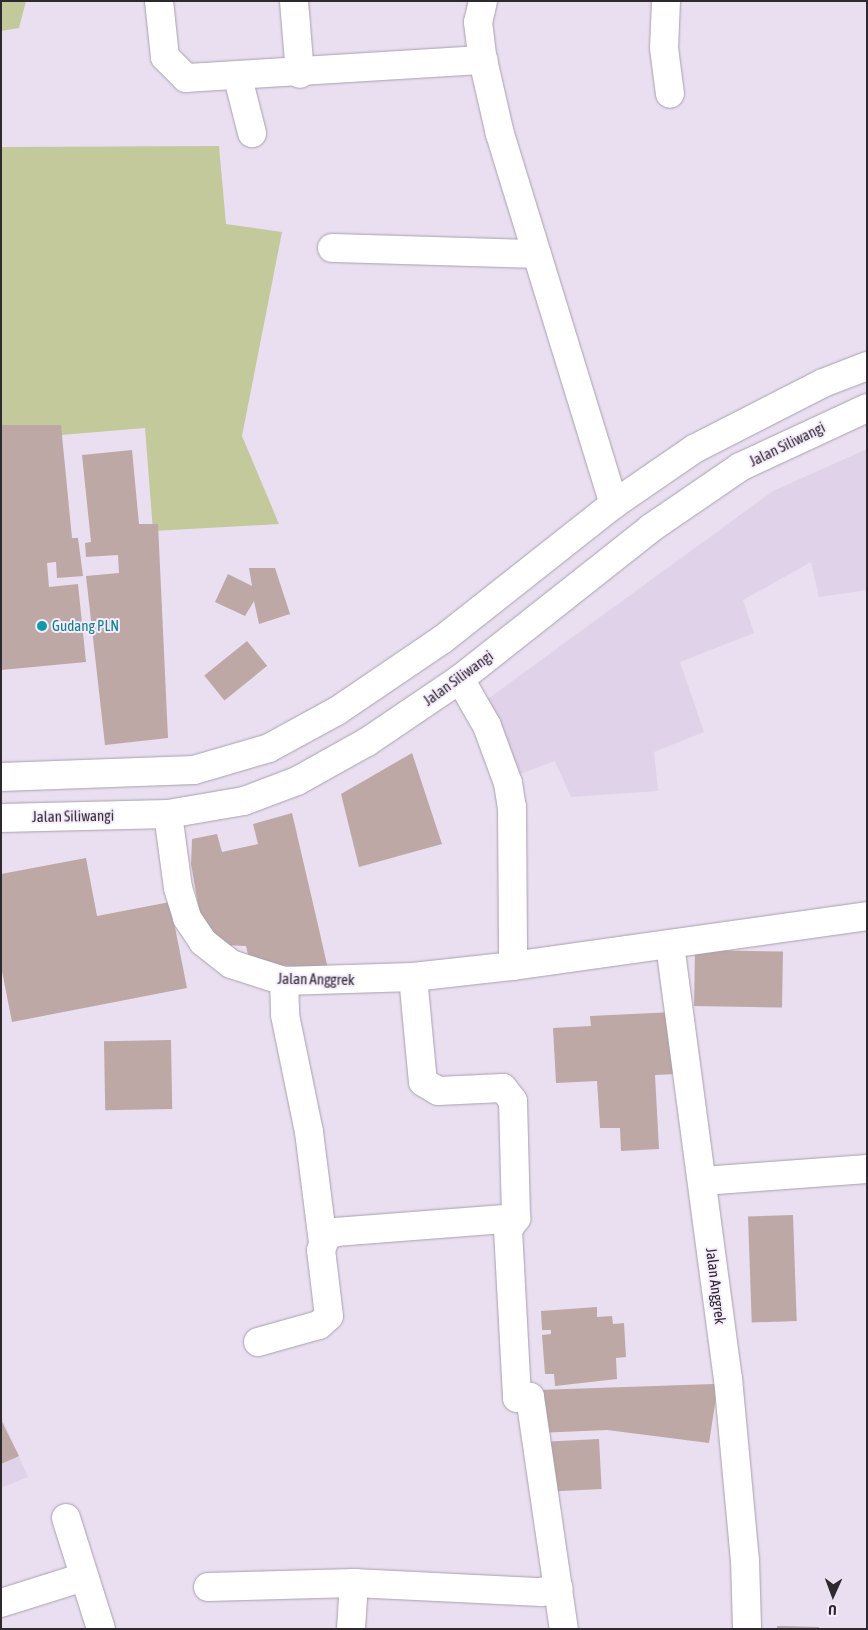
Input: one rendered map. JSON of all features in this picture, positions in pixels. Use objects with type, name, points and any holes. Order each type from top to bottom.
[{"type":"street","points":[[159,1],[166,57],[175,70],[186,78],[238,78],[483,60]]},
{"type":"street","points":[[294,1],[300,74]]},
{"type":"street","points":[[483,1],[478,22],[483,60],[533,254],[614,504]]},
{"type":"street","points":[[666,1],[664,48],[670,94]]},
{"type":"street","points":[[238,78],[252,133]]},
{"type":"street","points":[[332,248],[533,254]]},
{"type":"street","points":[[1,777],[194,770],[269,748],[337,711],[443,639],[614,504],[694,449],[823,383],[867,366]]},
{"type":"street","name":"Jalan Siliwangi","points":[[1,818],[168,814],[244,801],[297,781],[367,742],[460,679],[651,528],[740,467],[867,408]]},
{"type":"street","points":[[460,679],[487,726],[508,783],[512,807],[513,966]]},
{"type":"street","name":"Jalan Anggrek","points":[[168,814],[178,888],[187,918],[203,942],[231,964],[284,981],[413,977],[513,966],[867,916]]},
{"type":"street","name":"Jalan Anggrek","points":[[670,944],[703,1181],[730,1397],[745,1560],[746,1629]]},
{"type":"street","points":[[413,977],[423,1082],[438,1090],[503,1088],[513,1101],[516,1218],[508,1230],[517,1398],[530,1397],[564,1629]]},
{"type":"street","points":[[258,1342],[319,1324],[329,1316],[323,1243],[310,1132],[285,1015],[284,981]]},
{"type":"street","points":[[703,1181],[867,1169]]},
{"type":"street","points":[[323,1243],[336,1232],[516,1218]]},
{"type":"street","points":[[66,1518],[101,1629]]},
{"type":"street","points":[[1,1603],[84,1577]]},
{"type":"street","points":[[208,1587],[354,1583],[541,1592],[559,1588]]},
{"type":"street","points":[[351,1629],[354,1583]]},
{"type":"shaded area","points":[[867,449],[867,590],[819,597],[811,562],[743,600],[754,633],[680,662],[704,732],[654,752],[658,791],[571,797],[555,761],[520,774],[485,701],[773,491]]},
{"type":"shaded area","points":[[1,1416],[28,1477],[1,1488]]},
{"type":"green space","points":[[1,1],[26,1],[19,28],[1,31]]},
{"type":"green space","points":[[219,146],[226,224],[282,232],[242,436],[279,524],[153,531],[145,428],[1,440],[1,147]]},
{"type":"building","points":[[1,425],[61,425],[72,538],[78,538],[83,576],[57,578],[56,562],[47,563],[49,587],[78,584],[86,662],[1,670]]},
{"type":"building","points":[[132,450],[139,524],[158,524],[168,738],[105,745],[86,576],[119,573],[118,555],[86,557],[85,543],[91,542],[82,455]]},
{"type":"building","points":[[249,568],[275,568],[290,614],[259,624],[254,601],[245,616],[215,602],[228,574],[252,586]]},
{"type":"building","points":[[247,641],[267,666],[224,700],[204,676]]},
{"type":"building","points":[[412,753],[442,844],[359,867],[341,794]]},
{"type":"building","points":[[292,813],[328,969],[250,963],[246,946],[221,945],[199,910],[191,864],[192,839],[217,834],[222,852],[258,844],[253,824]]},
{"type":"building","points":[[86,858],[97,916],[170,902],[187,988],[12,1022],[1,966],[1,874]]},
{"type":"building","points":[[695,950],[783,952],[782,1008],[694,1006]]},
{"type":"building","points":[[674,1012],[678,1074],[655,1075],[659,1149],[621,1151],[620,1128],[600,1128],[597,1081],[556,1083],[553,1028],[591,1026],[590,1016]]},
{"type":"building","points":[[171,1040],[172,1109],[105,1110],[104,1041]]},
{"type":"building","points":[[793,1215],[797,1321],[752,1323],[748,1217]]},
{"type":"building","points":[[597,1307],[597,1317],[612,1316],[613,1324],[624,1323],[626,1357],[616,1358],[617,1379],[555,1386],[554,1374],[545,1374],[542,1335],[551,1334],[551,1330],[542,1330],[541,1311]]},
{"type":"building","points":[[718,1385],[709,1443],[607,1430],[537,1433],[537,1390]]},
{"type":"building","points":[[1,1420],[19,1456],[1,1464]]},
{"type":"building","points":[[599,1439],[602,1489],[552,1492],[549,1442]]},
{"type":"building","points":[[777,1626],[819,1627],[819,1629],[777,1629]]},
{"type":"place","name":"Gudang PLN","points":[[42,626]]}]
